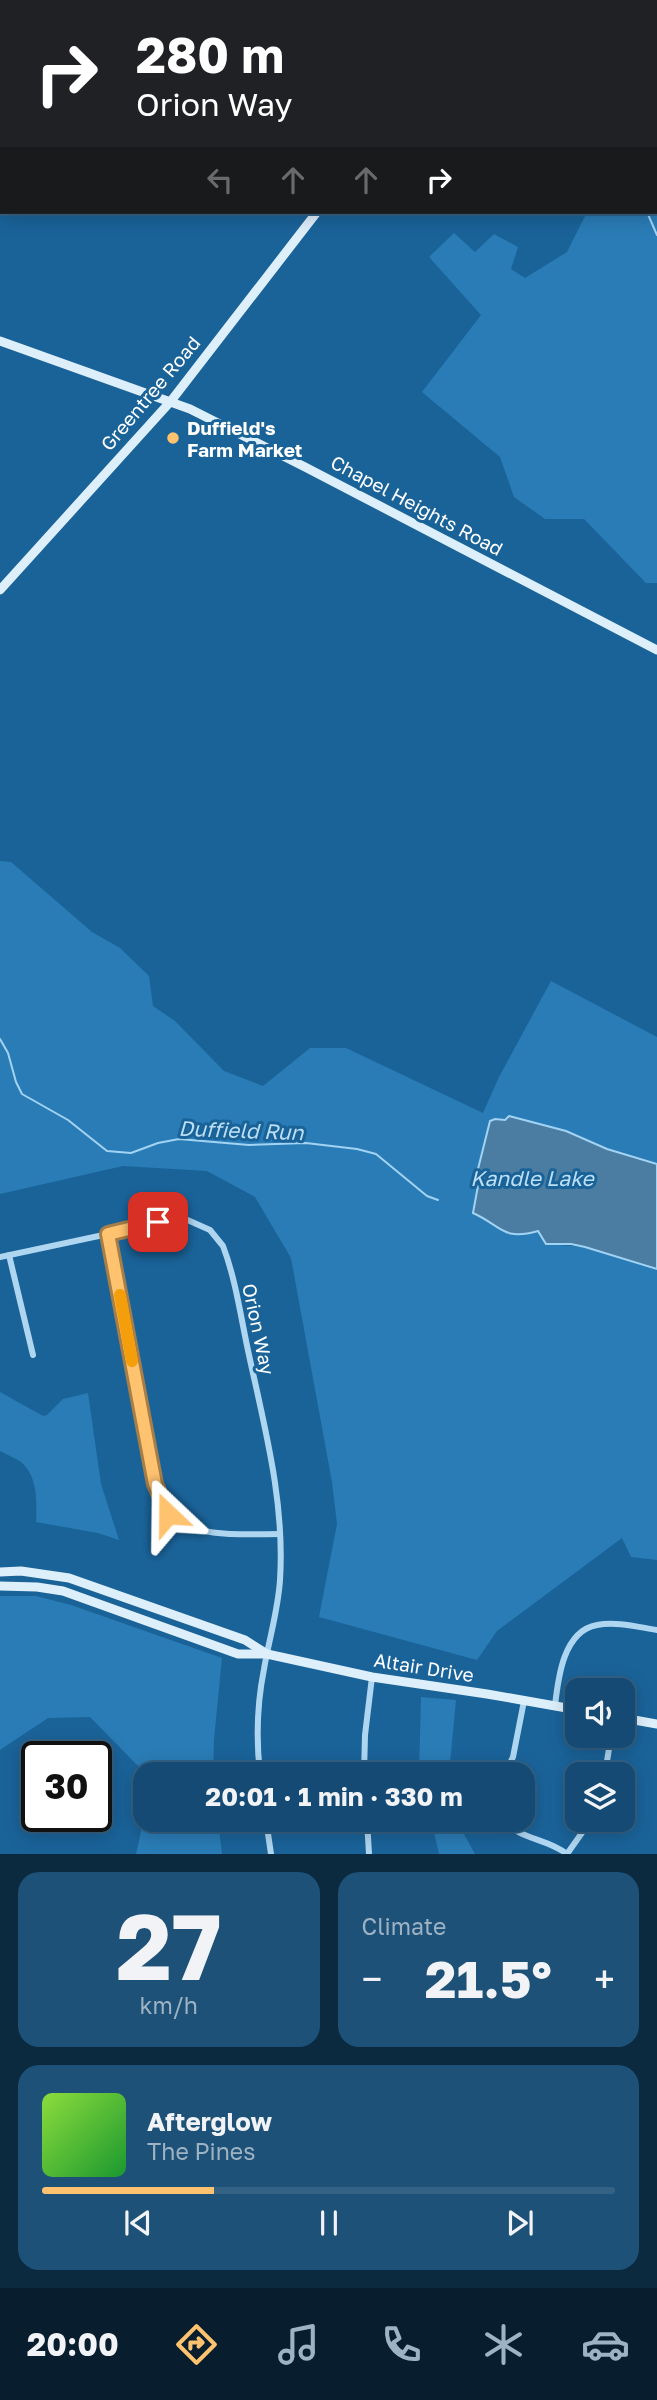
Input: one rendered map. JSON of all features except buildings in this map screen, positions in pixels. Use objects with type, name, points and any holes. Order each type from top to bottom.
[{"type":"street","name":"Greentree Road","points":[[0,590],[171,401],[315,214]]},
{"type":"street","name":"Chapel Heights Road","points":[[0,341],[171,401],[306,467],[657,650]]},
{"type":"street","name":"Orion Way","points":[[0,1257],[183,1218],[210,1230],[223,1246],[272,1462],[280,1534],[278,1598],[257,1723],[259,1762]]},
{"type":"street","points":[[108,1234],[155,1484],[162,1504],[168,1514],[177,1520],[200,1529],[237,1534],[280,1534]]},
{"type":"street","points":[[9,1255],[33,1355]]},
{"type":"street","name":"Altair Drive","points":[[0,1572],[41,1573],[84,1583],[245,1640],[267,1654]]},
{"type":"street","name":"Altair Drive","points":[[0,1586],[63,1591],[243,1655],[267,1654],[372,1677],[565,1708]]},
{"type":"street","points":[[555,1706],[560,1672],[566,1654],[580,1634],[596,1625],[624,1625],[657,1630]]},
{"type":"street","points":[[364,1762],[372,1677]]},
{"type":"street","points":[[511,1762],[524,1701]]},
{"type":"street","points":[[635,1720],[657,1724]]},
{"type":"street","points":[[268,1832],[271,1854]]},
{"type":"street","points":[[367,1832],[369,1854]]},
{"type":"street","points":[[517,1832],[549,1842],[567,1854],[582,1832]]},
{"type":"shaded area","points":[[586,214],[657,214],[657,583],[646,583],[584,519],[545,519],[514,497],[500,457],[422,392],[481,315],[429,257],[454,233],[475,252],[494,234],[518,247],[511,269],[525,278],[567,252]]},
{"type":"shaded area","points":[[0,861],[11,862],[92,932],[120,948],[149,976],[153,1006],[175,1021],[224,1071],[263,1086],[310,1048],[346,1048],[483,1113],[499,1077],[551,981],[657,1037],[657,1165],[607,1149],[575,1134],[512,1116],[490,1123],[473,1212],[505,1232],[538,1231],[546,1244],[585,1247],[657,1269],[657,1560],[631,1557],[622,1538],[497,1631],[477,1660],[319,1617],[337,1524],[332,1482],[291,1258],[255,1197],[207,1171],[123,1166],[0,1194]]},
{"type":"shaded area","points":[[0,1392],[43,1416],[63,1399],[88,1393],[101,1484],[119,1540],[98,1533],[36,1522],[36,1498],[31,1475],[21,1462],[0,1451]]},
{"type":"shaded area","points":[[0,1596],[36,1596],[71,1605],[222,1658],[213,1762],[134,1762],[90,1717],[48,1718],[0,1750]]},
{"type":"shaded area","points":[[421,1697],[456,1700],[450,1762],[419,1762]]},
{"type":"shaded area","points":[[141,1832],[219,1832],[222,1854],[136,1854]]},
{"type":"shaded area","points":[[434,1832],[463,1832],[475,1854],[439,1854]]},
{"type":"water","name":"Kandle Lake","points":[[509,1116],[566,1131],[607,1149],[657,1164],[657,1269],[585,1247],[546,1244],[538,1231],[526,1234],[509,1233],[473,1213],[480,1175],[477,1173],[490,1121],[505,1120]]},
{"type":"waterway","points":[[648,214],[657,235]]},
{"type":"waterway","name":"Duffield Run","points":[[0,1039],[8,1053],[22,1094],[68,1120],[107,1151],[131,1153],[179,1139],[249,1145],[306,1143],[357,1149],[376,1154],[427,1196],[438,1200]]},
{"type":"slow traffic","points":[[120,1295],[132,1361]]},
{"type":"place","name":"Duffield's Farm Market","points":[[173,438]]},
{"type":"route","points":[[158,1222],[108,1234],[155,1484],[168,1514]]}]
